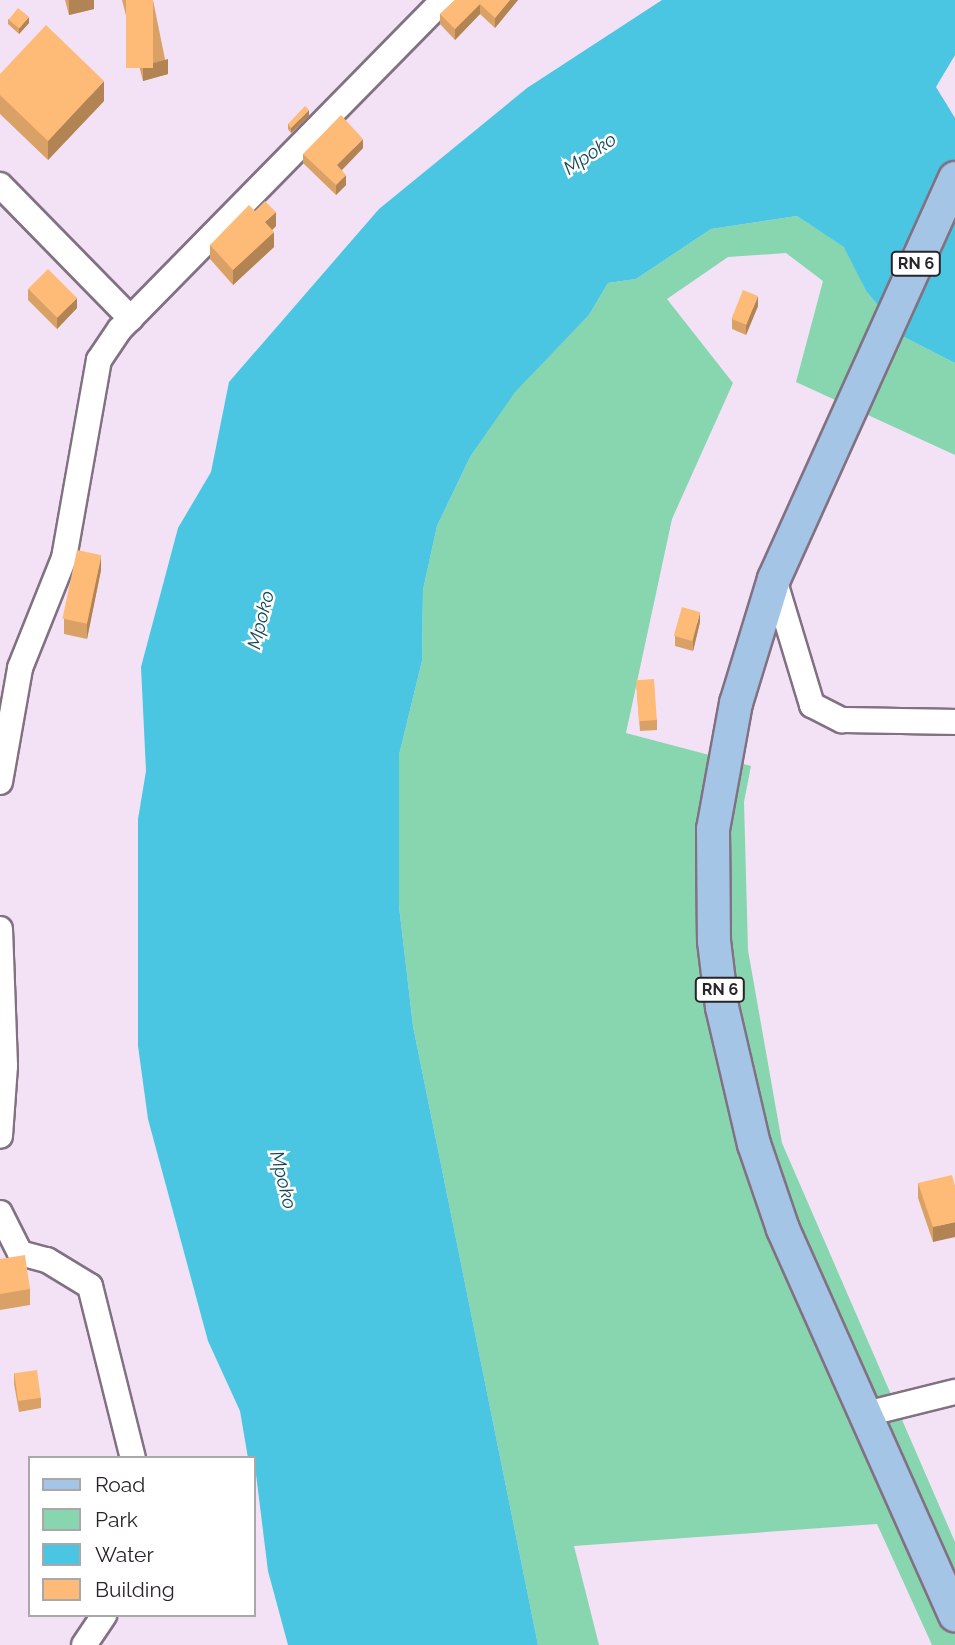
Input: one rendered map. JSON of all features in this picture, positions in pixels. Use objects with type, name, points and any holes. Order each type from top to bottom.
[{"type":"main road","name":"RN 6","points":[[955,178],[774,579],[720,772],[714,941],[734,1076],[783,1229],[955,1615]]},
{"type":"street","points":[[0,782],[20,668],[64,558],[99,360],[131,319],[443,0]]},
{"type":"street","points":[[0,185],[131,319]]},
{"type":"street","points":[[774,579],[812,705],[842,720],[955,722]]},
{"type":"street","points":[[0,929],[5,1066],[0,1136]]},
{"type":"street","points":[[0,1213],[6,1251],[90,1286],[132,1456]]},
{"type":"street","points":[[866,1414],[955,1392]]},
{"type":"street","points":[[84,1645],[103,1617]]},
{"type":"green space","points":[[797,216],[845,247],[866,291],[904,337],[955,363],[955,455],[796,382],[823,281],[786,253],[728,257],[667,299],[733,383],[672,519],[626,733],[751,766],[744,802],[748,950],[782,1143],[955,1542],[955,1645],[932,1645],[877,1524],[574,1546],[599,1645],[538,1645],[413,1026],[399,906],[399,755],[422,661],[423,590],[437,526],[470,457],[515,391],[589,315],[608,283],[636,279],[711,229]]},
{"type":"water","name":"Mpoko","points":[[662,0],[955,0],[955,55],[936,87],[955,118],[955,363],[904,337],[866,291],[844,247],[797,216],[711,229],[636,279],[608,283],[589,315],[515,392],[470,457],[437,526],[423,590],[422,661],[399,755],[399,906],[413,1026],[538,1645],[288,1645],[268,1571],[256,1456],[248,1456],[240,1411],[208,1341],[148,1119],[138,1046],[138,819],[146,771],[141,667],[178,528],[211,472],[229,382],[379,209],[527,88]]},
{"type":"building","points":[[126,0],[153,0],[153,68],[126,68]]},
{"type":"building","points":[[455,0],[510,0],[495,18],[480,4],[455,29],[440,14]]},
{"type":"building","points":[[18,8],[29,17],[19,28],[9,20]]},
{"type":"building","points":[[46,25],[104,81],[48,141],[0,95],[0,74]]},
{"type":"building","points":[[305,106],[309,110],[291,128],[288,124]]},
{"type":"building","points":[[341,115],[363,139],[337,165],[346,175],[336,185],[303,154]]},
{"type":"building","points":[[265,201],[276,212],[265,222],[274,232],[233,270],[210,245],[249,205],[255,211]]},
{"type":"building","points":[[48,269],[77,298],[57,318],[28,289]]},
{"type":"building","points":[[743,290],[758,296],[746,325],[731,319]]},
{"type":"building","points":[[77,550],[101,555],[87,624],[62,618]]},
{"type":"building","points":[[682,607],[700,612],[692,641],[674,636]]},
{"type":"building","points":[[654,679],[657,720],[639,721],[636,680]]},
{"type":"building","points":[[952,1175],[955,1186],[955,1222],[933,1227],[918,1183]]},
{"type":"building","points":[[25,1255],[30,1289],[0,1294],[0,1259]]},
{"type":"building","points":[[37,1370],[41,1398],[18,1401],[14,1373]]}]
